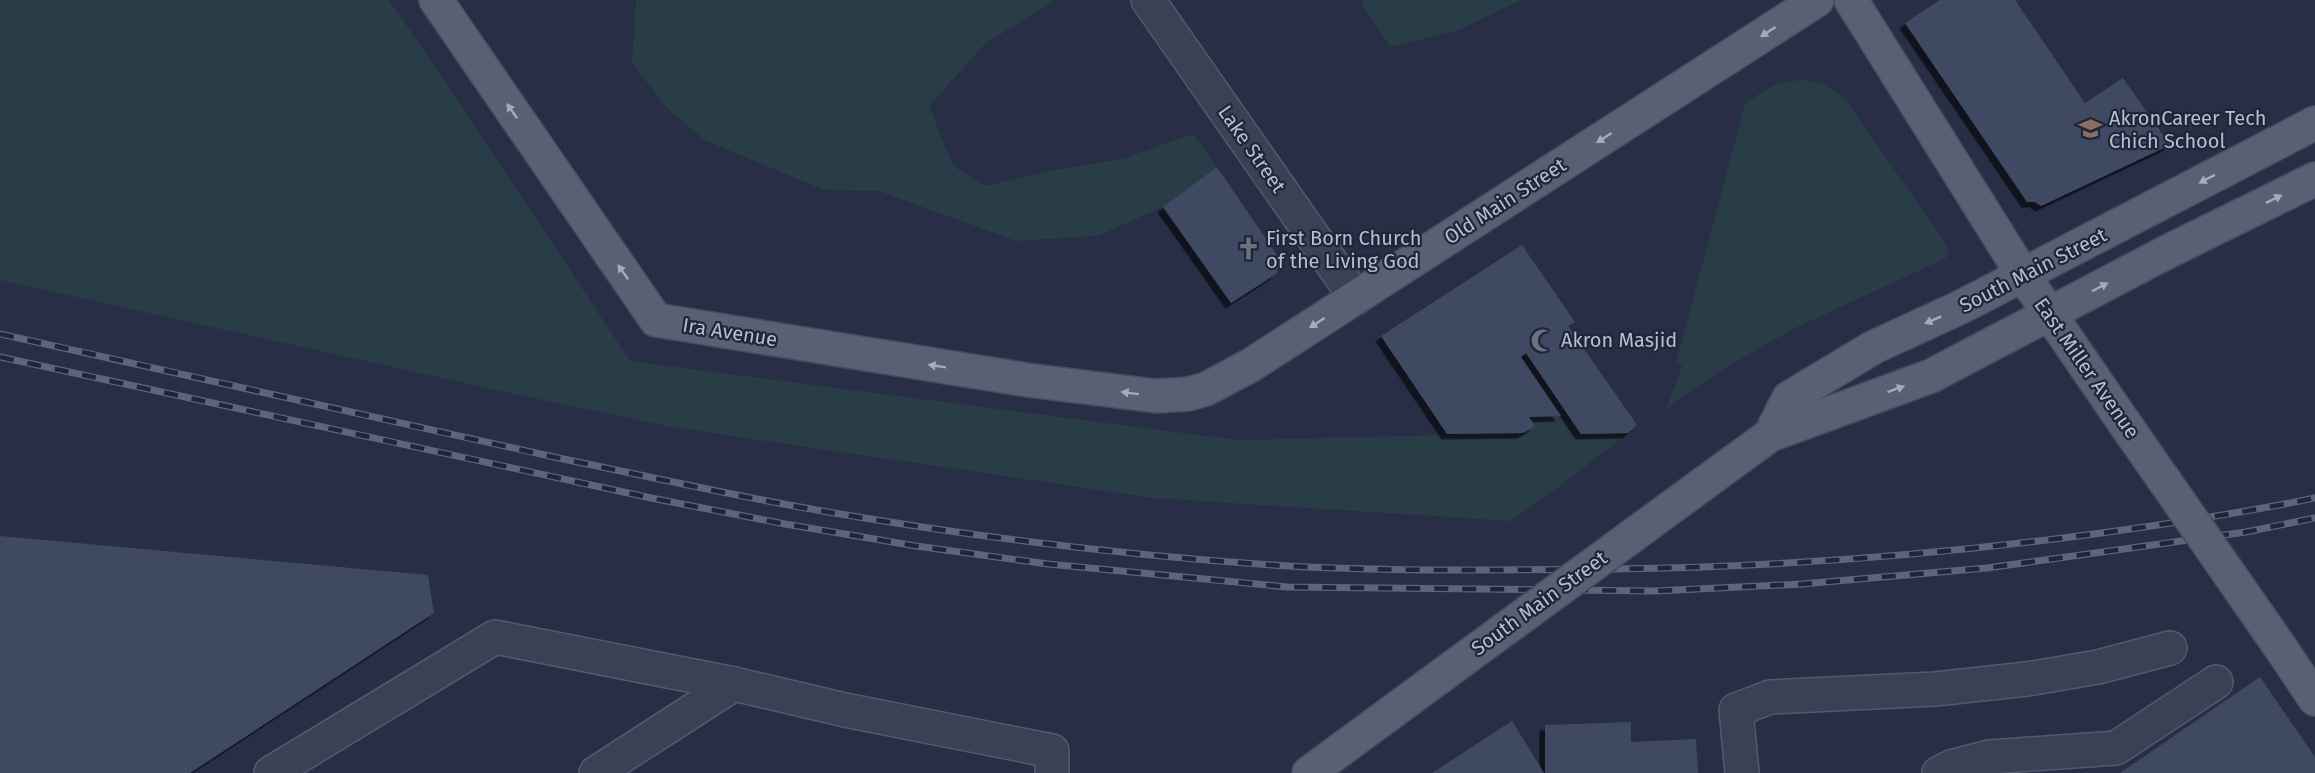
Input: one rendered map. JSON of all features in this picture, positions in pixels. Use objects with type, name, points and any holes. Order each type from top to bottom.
[{"type":"main road","name":"Ira Avenue","points":[[436,0],[656,320],[1027,380],[1156,396],[1188,394]]},
{"type":"main road","name":"Old Main Street","points":[[1188,394],[1224,381],[1817,0]]},
{"type":"main road","name":"East Miller Avenue","points":[[1851,0],[2023,275],[2315,699]]},
{"type":"main road","name":"South Main Street","points":[[1770,435],[1789,398],[1874,347],[1961,307],[2315,123]]},
{"type":"main road","name":"South Main Street","points":[[1309,773],[1770,435],[1931,376],[2315,179]]},
{"type":"street","name":"Lake Street","points":[[1148,0],[1356,298]]},
{"type":"street","points":[[286,769],[495,637],[734,684],[845,711],[1052,751],[1052,773]]},
{"type":"street","points":[[1742,773],[1736,710],[1770,697],[1935,689],[2027,679],[2098,667],[2170,648]]},
{"type":"street","points":[[1939,773],[1951,767],[1989,757],[2116,748],[2216,682]]},
{"type":"street","points":[[596,773],[734,684]]},
{"type":"shaded area","points":[[0,0],[389,0],[630,361],[1238,440],[1523,433],[1535,426],[1529,417],[1561,416],[1628,433],[1560,486],[1510,521],[1153,498],[671,427],[0,280]]},
{"type":"shaded area","points":[[636,0],[1055,0],[985,44],[929,106],[953,166],[986,186],[1048,171],[1122,159],[1193,134],[1217,167],[1163,207],[1097,236],[1016,241],[879,191],[824,190],[704,140],[667,108],[632,63]]},
{"type":"shaded area","points":[[1361,0],[1521,0],[1459,30],[1391,47],[1362,6]]},
{"type":"shaded area","points":[[1805,80],[1823,84],[1845,99],[1944,241],[1949,250],[1946,258],[1791,330],[1720,371],[1666,409],[1682,366],[1676,363],[1745,104],[1773,86]]},
{"type":"building","points":[[1940,0],[2015,0],[2085,103],[2123,78],[2170,145],[2041,206],[2035,202],[2027,202],[1905,23]]},
{"type":"building","points":[[1217,167],[1281,261],[1276,274],[1231,303],[1163,207]]},
{"type":"building","points":[[1522,245],[1575,322],[1568,326],[1637,425],[1628,433],[1581,434],[1526,353],[1521,357],[1561,416],[1529,417],[1535,426],[1523,433],[1447,434],[1381,336]]},
{"type":"building","points":[[0,536],[428,575],[434,613],[190,773],[0,773]]},
{"type":"building","points":[[2260,677],[2315,757],[2315,773],[2120,773]]},
{"type":"building","points":[[1512,721],[1544,773],[1432,773]]},
{"type":"building","points":[[1631,722],[1631,742],[1696,739],[1698,773],[1545,773],[1545,725]]},
{"type":"railway","points":[[0,334],[563,459],[795,506],[883,521],[1050,544],[1272,565],[1400,570],[1486,570],[1674,568],[1795,563],[1915,554],[2094,534],[2260,509],[2315,498]]},
{"type":"railway","points":[[0,357],[651,498],[785,524],[916,546],[1048,564],[1287,587],[1655,591],[1802,584],[1987,568],[2246,532],[2315,518]]},
{"type":"place","name":"AkronCareer Tech Chich School","points":[[2091,129]]},
{"type":"place","name":"First Born Church of the Living God","points":[[1248,249]]},
{"type":"place","name":"Akron Masjid","points":[[1543,340]]}]
